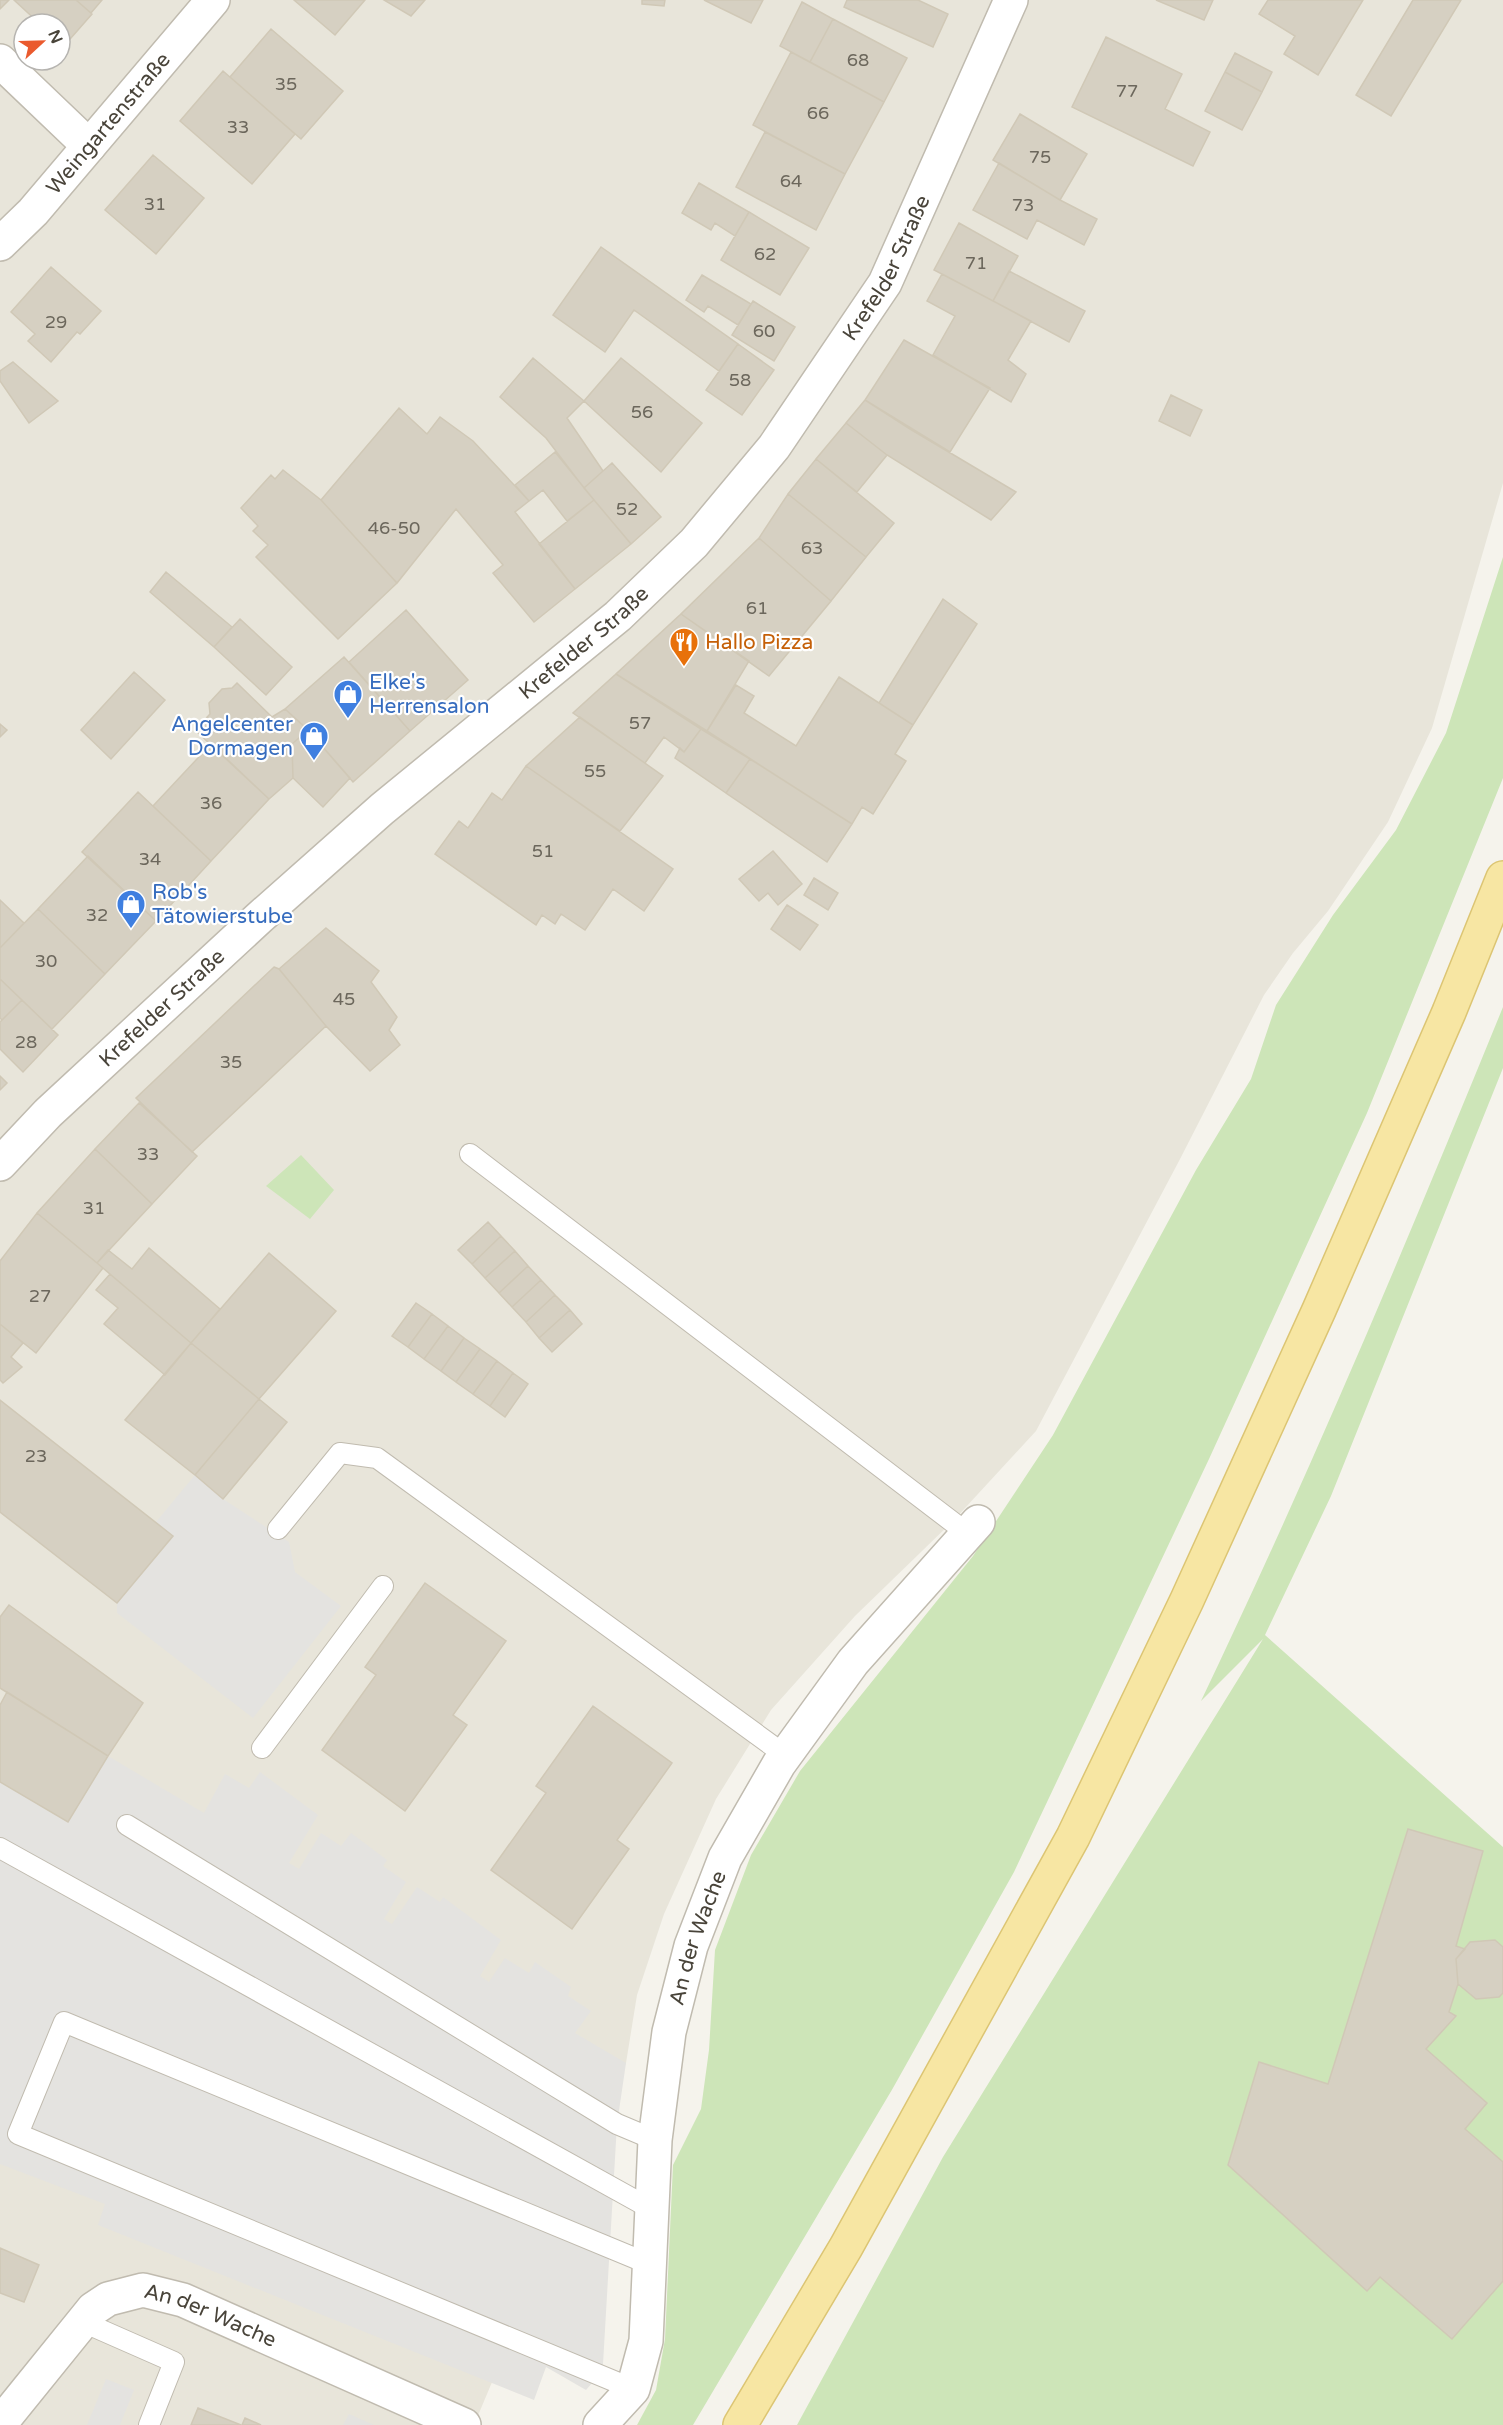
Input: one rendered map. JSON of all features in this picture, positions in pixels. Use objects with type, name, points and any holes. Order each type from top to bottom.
[{"type":"main road","points":[[740,2425],[846,2247],[1073,1837],[1187,1600],[1320,1310],[1449,1012],[1503,878]]},
{"type":"street","name":"Weingartenstraße","points":[[0,244],[33,212],[213,0]]},
{"type":"street","name":"Krefelder Straße","points":[[0,1164],[48,1113],[259,918],[382,809],[618,616],[694,543],[774,447],[885,283],[1011,0]]},
{"type":"street","points":[[0,61],[89,146]]},
{"type":"street","name":"An der Wache","points":[[600,2425],[633,2389],[646,2341],[655,2140],[669,2032],[691,1946],[725,1858],[785,1755],[853,1662],[972,1527]]},
{"type":"street","name":"An der Wache","points":[[0,2424],[93,2309],[108,2299],[144,2290],[183,2300],[464,2425]]},
{"type":"lane","points":[[470,1154],[972,1527]]},
{"type":"lane","points":[[278,1529],[340,1453],[377,1458],[785,1755]]},
{"type":"lane","points":[[262,1748],[383,1586]]},
{"type":"lane","points":[[127,1825],[608,2119],[655,2140]]},
{"type":"lane","points":[[0,1848],[653,2210]]},
{"type":"lane","points":[[633,2389],[18,2134],[64,2022],[649,2264]]},
{"type":"lane","points":[[83,2322],[174,2362],[149,2425]]},
{"type":"shaded area","points":[[0,0],[1503,0],[1503,483],[1432,728],[1388,822],[1328,911],[1293,953],[1264,995],[1036,1431],[954,1520],[855,1616],[771,1710],[716,1799],[664,1914],[637,1995],[626,2063],[474,2425],[0,2425]]},
{"type":"shaded area","points":[[195,1475],[223,1499],[289,1542],[295,1572],[341,1606],[253,1718],[117,1613],[117,1603],[173,1536],[156,1522]]},
{"type":"shaded area","points":[[108,1756],[204,1813],[225,1774],[249,1788],[260,1772],[318,1815],[289,1863],[299,1869],[321,1833],[341,1846],[351,1833],[387,1860],[383,1866],[406,1882],[384,1919],[392,1924],[417,1887],[440,1902],[443,1897],[501,1940],[480,1976],[489,1982],[505,1958],[529,1973],[535,1962],[571,1987],[568,1996],[591,2011],[575,2033],[626,2063],[617,2124],[603,2364],[599,2375],[586,2390],[546,2367],[534,2400],[98,2225],[105,2204],[0,2164],[0,1782],[68,1822]]},
{"type":"shaded area","points":[[106,2379],[134,2390],[120,2425],[87,2425]]},
{"type":"shaded area","points":[[349,2414],[374,2425],[343,2425]]},
{"type":"green space","points":[[1503,557],[1503,778],[1367,1113],[1209,1459],[1014,1872],[893,2088],[693,2425],[637,2425],[656,2390],[665,2339],[673,2165],[701,2109],[709,2050],[715,1950],[751,1855],[800,1771],[973,1556],[1053,1435],[1196,1170],[1251,1079],[1276,1005],[1333,915],[1396,830],[1446,733]]},
{"type":"green space","points":[[1503,1007],[1503,1068],[1331,1496],[1265,1635],[1503,1847],[1503,2425],[797,2425],[943,2157],[1263,1639],[1201,1701],[1281,1529],[1357,1356]]},
{"type":"green space","points":[[301,1155],[334,1190],[310,1219],[266,1186]]},
{"type":"building","points":[[0,0],[9,0],[0,9]]},
{"type":"building","points":[[14,0],[76,0],[92,14],[72,37],[72,12],[27,12]]},
{"type":"building","points":[[76,0],[102,0],[91,13]]},
{"type":"building","points":[[294,0],[365,0],[335,35]]},
{"type":"building","points":[[384,0],[425,0],[411,16]]},
{"type":"building","points":[[642,0],[665,0],[664,6],[642,4]]},
{"type":"building","points":[[704,0],[763,0],[751,23]]},
{"type":"building","points":[[847,0],[918,0],[948,14],[933,47],[844,7]]},
{"type":"building","points":[[1156,0],[1213,0],[1204,20]]},
{"type":"building","points":[[1268,0],[1363,0],[1318,75],[1284,54],[1295,36],[1259,14]]},
{"type":"building","points":[[1413,0],[1461,0],[1391,116],[1356,95]]},
{"type":"building","points":[[802,2],[833,19],[810,62],[780,46]]},
{"type":"building","points":[[833,19],[907,58],[884,102],[810,62]]},
{"type":"building","points":[[271,29],[343,91],[301,139],[230,77]]},
{"type":"building","points":[[1106,37],[1182,74],[1165,109],[1210,132],[1193,166],[1072,107]]},
{"type":"building","points":[[791,52],[884,102],[845,174],[753,125]]},
{"type":"building","points":[[1235,53],[1272,72],[1262,92],[1225,72]]},
{"type":"building","points":[[223,71],[295,134],[252,184],[180,121]]},
{"type":"building","points":[[1225,72],[1262,92],[1242,130],[1205,111]]},
{"type":"building","points":[[1020,114],[1087,154],[1060,200],[993,160]]},
{"type":"building","points":[[765,132],[845,174],[816,230],[736,187]]},
{"type":"building","points":[[153,155],[204,198],[156,254],[105,210]]},
{"type":"building","points":[[999,163],[1060,200],[1097,219],[1084,245],[1037,220],[1027,239],[973,210]]},
{"type":"building","points":[[699,183],[749,212],[735,236],[715,223],[711,230],[682,213]]},
{"type":"building","points":[[749,212],[809,248],[780,295],[721,260]]},
{"type":"building","points":[[959,223],[1018,256],[993,301],[934,270]]},
{"type":"building","points":[[601,247],[738,344],[719,371],[634,310],[605,352],[553,315]]},
{"type":"building","points":[[51,267],[101,311],[80,334],[77,332],[51,362],[28,341],[35,334],[11,312]]},
{"type":"building","points":[[1009,271],[1085,311],[1069,342],[993,301]]},
{"type":"building","points":[[942,274],[1031,321],[1008,360],[1026,374],[1011,402],[933,355],[955,316],[927,301]]},
{"type":"building","points":[[702,275],[751,304],[738,325],[708,306],[704,312],[686,300]]},
{"type":"building","points":[[753,301],[795,327],[774,361],[732,335]]},
{"type":"building","points":[[904,340],[990,388],[950,452],[865,400]]},
{"type":"building","points":[[738,344],[774,370],[742,415],[706,390]]},
{"type":"building","points":[[533,358],[584,401],[567,418],[603,471],[584,488],[546,438],[500,397]]},
{"type":"building","points":[[621,358],[702,423],[661,472],[584,401]]},
{"type":"building","points":[[13,362],[58,401],[29,423],[0,381],[0,371]]},
{"type":"building","points":[[1171,395],[1202,410],[1190,436],[1159,421]]},
{"type":"building","points":[[865,400],[1016,492],[991,520],[887,455],[846,423]]},
{"type":"building","points":[[399,408],[427,434],[440,417],[473,441],[529,501],[515,512],[575,589],[534,622],[493,573],[503,565],[456,509],[397,583],[321,500]]},
{"type":"building","points":[[846,423],[887,455],[857,492],[816,459]]},
{"type":"building","points":[[555,452],[594,500],[567,521],[543,490],[529,501],[515,485]]},
{"type":"building","points":[[816,459],[894,523],[866,557],[788,494]]},
{"type":"building","points":[[612,463],[661,517],[631,544],[584,488]]},
{"type":"building","points":[[283,470],[321,500],[397,583],[338,639],[256,557],[268,545],[253,531],[258,526],[241,508],[271,475],[275,479]]},
{"type":"building","points":[[788,494],[866,557],[831,601],[759,538]]},
{"type":"building","points":[[594,500],[631,544],[575,589],[539,544]]},
{"type":"building","points":[[759,538],[831,601],[769,676],[681,614]]},
{"type":"building","points":[[166,572],[232,627],[214,647],[150,592]]},
{"type":"building","points":[[943,599],[977,624],[913,725],[879,703]]},
{"type":"building","points":[[406,610],[468,680],[410,731],[349,662]]},
{"type":"building","name":"Hallo Pizza","points":[[681,614],[749,661],[707,731],[616,674]]},
{"type":"building","points":[[240,619],[292,667],[266,695],[214,647]]},
{"type":"building","name":"Elke's Herrensalon","points":[[344,657],[410,731],[353,782],[308,730],[285,709]]},
{"type":"building","points":[[134,672],[165,700],[111,759],[81,730]]},
{"type":"building","points":[[616,674],[701,729],[684,752],[664,737],[645,763],[573,713]]},
{"type":"building","points":[[839,677],[913,725],[895,754],[906,761],[873,814],[862,807],[852,824],[707,731],[736,685],[754,696],[744,713],[796,746]]},
{"type":"building","points":[[237,683],[272,717],[285,709],[308,730],[292,744],[293,778],[269,799],[195,730],[210,714],[209,703],[222,689],[232,688]]},
{"type":"building","points":[[580,717],[663,776],[620,831],[526,766]]},
{"type":"building","points":[[0,724],[7,730],[0,737]]},
{"type":"building","points":[[701,729],[750,759],[726,793],[675,758],[680,748],[684,752]]},
{"type":"building","name":"Angelcenter Dormagen","points":[[308,730],[350,778],[323,807],[293,778],[292,744]]},
{"type":"building","points":[[211,744],[269,799],[211,861],[153,806]]},
{"type":"building","points":[[750,759],[852,824],[827,862],[726,793]]},
{"type":"building","points":[[526,766],[673,869],[644,911],[613,889],[585,930],[561,914],[555,924],[542,915],[536,925],[435,854],[459,821],[468,828],[492,793],[502,800]]},
{"type":"building","points":[[138,792],[211,861],[156,921],[82,852]]},
{"type":"building","points":[[773,851],[802,884],[778,905],[768,893],[759,901],[739,879]]},
{"type":"building","points":[[88,856],[156,921],[105,974],[38,909]]},
{"type":"building","points":[[814,878],[838,893],[828,910],[804,895]]},
{"type":"building","points":[[0,900],[24,923],[0,948]]},
{"type":"building","points":[[787,905],[818,925],[800,950],[771,929]]},
{"type":"building","points":[[38,909],[105,974],[52,1029],[0,979],[0,948]]},
{"type":"building","points":[[326,928],[379,971],[371,982],[397,1017],[389,1030],[400,1045],[370,1071],[326,1026],[279,969]]},
{"type":"building","points":[[274,967],[279,969],[326,1026],[192,1152],[136,1098]]},
{"type":"building","points":[[0,979],[22,1000],[2,1020],[0,1018]]},
{"type":"building","points":[[22,1000],[58,1035],[23,1072],[0,1049],[0,1022]]},
{"type":"building","points":[[0,1076],[7,1083],[0,1090]]},
{"type":"building","points":[[139,1103],[197,1156],[152,1204],[95,1149]]},
{"type":"building","points":[[95,1149],[152,1204],[97,1263],[37,1213]]},
{"type":"building","points":[[37,1213],[103,1268],[36,1353],[0,1324],[0,1261]]},
{"type":"building","points":[[488,1222],[501,1236],[472,1264],[458,1250]]},
{"type":"building","points":[[501,1236],[515,1251],[485,1278],[472,1264]]},
{"type":"building","points":[[149,1248],[220,1309],[191,1343],[97,1263],[108,1250],[132,1269]]},
{"type":"building","points":[[515,1251],[528,1266],[499,1293],[485,1278]]},
{"type":"building","points":[[269,1253],[336,1311],[259,1399],[191,1343]]},
{"type":"building","points":[[528,1266],[541,1280],[512,1307],[499,1293]]},
{"type":"building","points":[[110,1274],[191,1343],[165,1375],[104,1324],[118,1308],[96,1290]]},
{"type":"building","points":[[541,1280],[555,1295],[526,1322],[512,1307]]},
{"type":"building","points":[[555,1295],[570,1310],[539,1338],[526,1322]]},
{"type":"building","points":[[416,1303],[432,1314],[408,1347],[392,1336]]},
{"type":"building","points":[[570,1310],[582,1324],[552,1352],[539,1338]]},
{"type":"building","points":[[432,1314],[448,1326],[424,1359],[408,1347]]},
{"type":"building","points":[[0,1324],[23,1343],[11,1357],[22,1367],[3,1383],[0,1380]]},
{"type":"building","points":[[448,1326],[464,1338],[441,1371],[424,1359]]},
{"type":"building","points":[[464,1338],[480,1349],[456,1382],[441,1371]]},
{"type":"building","points":[[191,1343],[259,1399],[195,1475],[125,1420]]},
{"type":"building","points":[[480,1349],[497,1361],[473,1394],[456,1382]]},
{"type":"building","points":[[497,1361],[513,1373],[490,1406],[473,1394]]},
{"type":"building","points":[[513,1373],[528,1384],[505,1417],[490,1406]]},
{"type":"building","points":[[259,1399],[287,1422],[223,1499],[195,1475]]},
{"type":"building","points":[[0,1400],[173,1536],[117,1603],[0,1512]]},
{"type":"building","points":[[425,1583],[506,1641],[453,1715],[467,1725],[405,1811],[322,1750],[376,1675],[365,1667]]},
{"type":"building","points":[[9,1605],[143,1703],[108,1756],[0,1688],[0,1617]]},
{"type":"building","points":[[7,1692],[108,1756],[68,1822],[0,1782],[0,1705]]},
{"type":"building","points":[[593,1706],[672,1763],[617,1840],[629,1849],[572,1929],[491,1870],[546,1793],[536,1786]]},
{"type":"building","points":[[1408,1829],[1483,1851],[1456,1946],[1465,1949],[1456,1959],[1458,1984],[1449,2012],[1456,2016],[1426,2049],[1487,2103],[1465,2129],[1503,2162],[1503,2281],[1452,2339],[1380,2277],[1367,2291],[1228,2165],[1259,2062],[1328,2084]]},
{"type":"building","points":[[1495,1940],[1503,1947],[1503,1993],[1499,1997],[1476,1999],[1458,1984],[1456,1959],[1470,1942]]},
{"type":"building","points":[[0,2248],[39,2265],[24,2302],[0,2293]]},
{"type":"building","points":[[198,2408],[241,2425],[191,2425]]},
{"type":"building","points":[[245,2418],[261,2425],[242,2425]]},
{"type":"place","name":"Hallo Pizza","points":[[684,668]]},
{"type":"place","name":"Elke's Herrensalon","points":[[348,720]]},
{"type":"place","name":"Angelcenter Dormagen","points":[[314,762]]},
{"type":"place","name":"Rob's Tätowierstube","points":[[131,930]]}]
